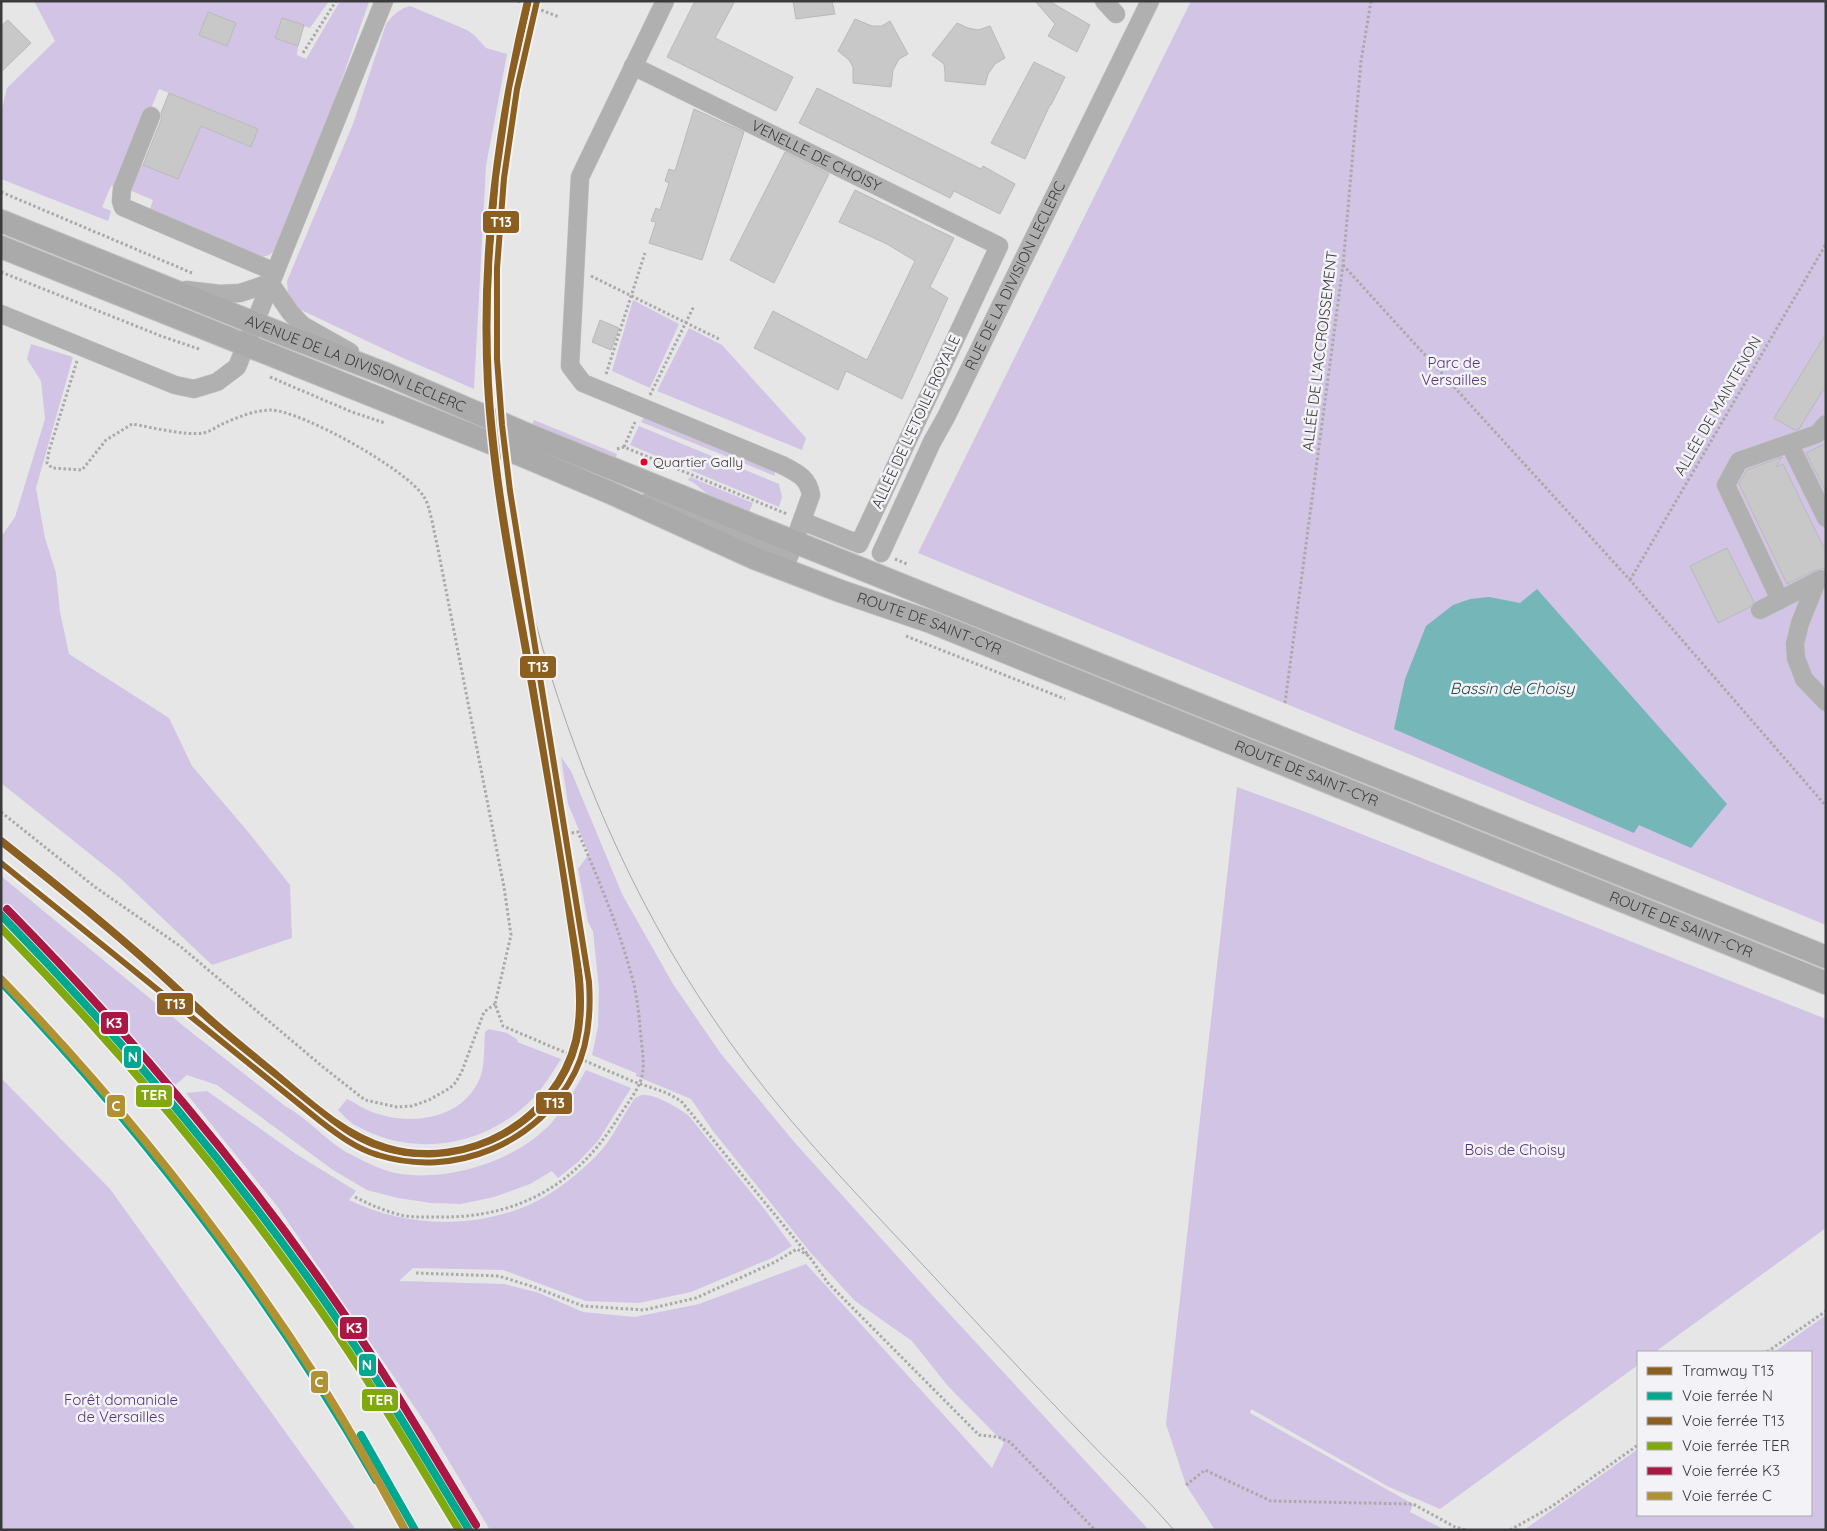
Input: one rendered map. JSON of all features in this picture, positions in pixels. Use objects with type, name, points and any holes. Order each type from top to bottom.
[{"type":"main road","name":"AVENUE DE LA DIVISION LECLERC","points":[[1,221],[386,374],[793,546]]},
{"type":"main road","name":"AVENUE DE LA DIVISION LECLERC","points":[[1,247],[526,457],[611,493],[754,558],[793,546]]},
{"type":"main road","name":"ROUTE DE SAINT-CYR","points":[[793,546],[1826,957]]},
{"type":"main road","name":"ROUTE DE SAINT-CYR","points":[[793,546],[840,591],[931,622],[1826,982]]},
{"type":"street","points":[[1,314],[175,385],[194,388],[217,382],[237,367],[384,1]]},
{"type":"street","points":[[665,1],[580,177],[570,366],[583,383],[782,465],[801,475],[809,485],[811,495],[793,546]]},
{"type":"street","name":"RUE DE LA DIVISION LECLERC","points":[[881,552],[932,442],[1150,1]]},
{"type":"street","name":"VENELLE DE CHOISY","points":[[633,66],[999,246]]},
{"type":"street","points":[[151,116],[122,189],[121,201],[123,207],[273,277],[290,312],[302,325],[386,374]]},
{"type":"street","name":"ALLÉE DE L'ETOILE ROYALE","points":[[793,546],[859,544],[999,246]]},
{"type":"street","points":[[173,289],[220,294],[240,292],[273,277]]},
{"type":"street","points":[[1780,600],[1726,485],[1739,461],[1790,445],[1816,434],[1826,424]]},
{"type":"street","points":[[1790,445],[1826,518]]},
{"type":"street","points":[[1760,610],[1821,578]]},
{"type":"street","points":[[1821,578],[1800,623],[1794,644],[1796,658],[1804,679],[1826,702]]},
{"type":"path","points":[[303,53],[336,1]]},
{"type":"path","points":[[518,1],[559,17]]},
{"type":"path","name":"ALLÉE DE L'ACCROISSEMENT","points":[[1285,703],[1343,265],[1361,61],[1371,1]]},
{"type":"path","points":[[1,192],[201,276]]},
{"type":"path","name":"ALLÉE DE MAINTENON","points":[[1630,580],[1826,244]]},
{"type":"path","points":[[606,374],[645,253]]},
{"type":"path","points":[[1343,265],[1630,580],[1826,806]]},
{"type":"path","points":[[575,268],[719,339]]},
{"type":"path","points":[[1,272],[161,336],[203,350]]},
{"type":"path","points":[[647,400],[694,306]]},
{"type":"path","points":[[85,347],[76,363],[49,451],[47,463],[52,468],[82,470],[106,440],[132,424],[185,433],[203,433],[260,411],[276,411],[308,420],[341,437],[396,471],[425,497],[437,544],[507,906],[511,935],[495,1004],[503,1026],[632,1081],[667,1093],[681,1101],[809,1256],[828,1283],[979,1435],[998,1437],[1010,1442],[1095,1530]]},
{"type":"path","points":[[598,370],[615,377]]},
{"type":"path","points":[[651,392],[660,396]]},
{"type":"path","points":[[624,447],[633,428]]},
{"type":"path","points":[[614,450],[624,447],[780,511]]},
{"type":"path","points":[[1,812],[95,887],[180,946],[365,1100],[397,1107],[412,1106],[429,1100],[450,1088],[462,1071],[484,1012],[495,1004]]},
{"type":"path","points":[[355,1197],[399,1215],[414,1217],[480,1215],[507,1209],[539,1195],[574,1172],[591,1156],[609,1132],[640,1084],[644,1070],[631,972],[606,897],[578,832],[558,835]]},
{"type":"path","points":[[416,1272],[499,1276],[583,1306],[644,1310],[696,1298],[775,1262],[797,1249],[809,1256]]},
{"type":"path","points":[[1769,1351],[1826,1311]]},
{"type":"path","points":[[1510,1530],[1551,1507],[1637,1446]]},
{"type":"path","points":[[1186,1486],[1205,1470],[1270,1501],[1413,1504],[1455,1527],[1466,1530]]},
{"type":"green space","points":[[34,1],[329,1],[310,28],[282,19],[275,38],[298,46],[297,55],[306,59],[340,1],[369,2],[330,113],[276,250],[262,257],[149,212],[153,200],[127,189],[140,164],[178,179],[201,126],[250,147],[258,129],[159,89],[121,181],[117,186],[111,186],[102,207],[111,211],[108,221],[1,179],[1,112],[7,88],[55,41]],"holes":[[[208,12],[236,23],[227,46],[200,35]]]},
{"type":"green space","name":"Parc de Versailles","points":[[1191,1],[1826,1],[1826,925],[918,553]]},
{"type":"green space","points":[[410,6],[467,30],[486,48],[507,54],[486,166],[474,389],[299,309],[288,295],[287,281],[353,124],[386,24],[396,13]]},
{"type":"green space","points":[[633,300],[679,324],[650,388],[612,371]]},
{"type":"green space","points":[[689,328],[722,345],[806,438],[802,450],[657,391]]},
{"type":"green space","points":[[31,344],[73,357],[36,488],[45,538],[56,573],[60,612],[69,654],[169,718],[192,766],[290,885],[292,938],[212,965],[119,877],[1,783],[1,537],[15,517],[45,419],[41,381],[27,359]]},
{"type":"green space","points":[[644,417],[774,469],[775,476],[641,422]]},
{"type":"green space","points":[[534,420],[617,454],[616,457],[612,458],[532,425]]},
{"type":"green space","points":[[639,426],[779,484],[782,497],[779,507],[630,445]]},
{"type":"green space","points":[[690,477],[753,503],[749,512],[711,497],[688,480]]},
{"type":"green space","points":[[561,757],[571,771],[622,894],[673,984],[721,1054],[796,1144],[1149,1530],[490,1530],[431,1431],[277,1206],[186,1093],[207,1091],[296,1154],[356,1191],[349,1200],[394,1216],[443,1222],[492,1217],[515,1210],[545,1197],[584,1168],[597,1155],[608,1142],[635,1098],[648,1095],[660,1099],[688,1115],[792,1246],[772,1258],[691,1292],[639,1303],[586,1301],[503,1270],[413,1268],[399,1281],[504,1284],[539,1293],[583,1312],[635,1317],[699,1304],[806,1264],[992,1468],[1004,1443],[947,1385],[912,1341],[855,1301],[810,1252],[713,1131],[691,1099],[592,1055],[598,1027],[599,989],[593,931],[588,922],[578,869],[589,854],[568,804]]},
{"type":"green space","name":"Bois de Choisy","points":[[1237,787],[1311,814],[1826,1019],[1826,1228],[1656,1351],[1637,1351],[1637,1366],[1440,1509],[1389,1487],[1251,1409],[1250,1413],[1413,1504],[1410,1512],[1445,1530],[1215,1530],[1186,1485],[1166,1424]]},
{"type":"green space","points":[[1,876],[186,1028],[285,1106],[301,1116],[330,1141],[351,1155],[389,1172],[437,1175],[480,1166],[501,1158],[538,1135],[553,1121],[567,1103],[586,1070],[631,1088],[598,1141],[578,1162],[558,1178],[552,1171],[530,1184],[494,1197],[461,1204],[431,1203],[398,1198],[367,1190],[333,1170],[217,1085],[187,1075],[173,1087],[49,953],[1,906]]},
{"type":"green space","points":[[489,1029],[507,1033],[518,1040],[517,1042],[561,1059],[545,1084],[526,1105],[507,1120],[487,1131],[466,1139],[444,1143],[421,1144],[399,1141],[376,1135],[355,1125],[338,1110],[347,1099],[375,1113],[405,1119],[435,1116],[449,1111],[462,1103],[472,1092],[480,1078],[484,1062],[485,1032]]},
{"type":"green space","name":"Forêt domaniale de Versailles","points":[[1,1078],[110,1189],[356,1530],[1,1530]]},
{"type":"green space","points":[[1826,1315],[1826,1530],[1524,1530],[1637,1450],[1637,1516],[1812,1516],[1812,1351],[1775,1351]]},
{"type":"water","name":"Bassin de Choisy","points":[[1537,589],[1727,804],[1691,848],[1639,825],[1634,833],[1394,729],[1405,679],[1426,626],[1453,605],[1470,599],[1489,597],[1520,603]]},
{"type":"building","points":[[695,1],[735,1],[715,38],[793,77],[776,111],[667,57]]},
{"type":"building","points":[[793,1],[832,1],[835,14],[796,19]]},
{"type":"building","points":[[1035,1],[1049,1],[1090,25],[1077,52],[1048,36],[1055,24]]},
{"type":"building","points":[[208,12],[236,23],[227,46],[199,35]]},
{"type":"building","points":[[282,18],[304,25],[298,46],[275,38]]},
{"type":"building","points":[[855,19],[872,26],[882,26],[890,21],[908,54],[899,59],[893,70],[891,87],[853,83],[853,67],[849,60],[838,51]]},
{"type":"building","points":[[8,20],[31,43],[1,72],[1,26]]},
{"type":"building","points":[[957,23],[978,30],[990,26],[1005,58],[995,64],[988,74],[985,85],[945,81],[944,64],[932,55]]},
{"type":"building","points":[[1034,62],[1065,77],[1025,159],[991,143]]},
{"type":"building","points":[[817,88],[981,169],[983,166],[1015,184],[1000,214],[954,191],[950,198],[799,123]]},
{"type":"building","points":[[169,93],[258,129],[251,147],[201,126],[178,179],[143,165],[161,120],[161,113]]},
{"type":"building","points":[[694,109],[744,132],[702,260],[649,243],[656,222],[651,221],[656,208],[660,210],[669,183],[665,181],[669,169],[675,171]]},
{"type":"building","points":[[785,152],[829,174],[774,283],[730,260]]},
{"type":"building","points":[[855,190],[954,238],[930,287],[948,298],[902,399],[846,371],[838,390],[754,348],[773,311],[867,360],[915,261],[887,244],[839,222]]},
{"type":"building","points":[[600,320],[619,328],[611,350],[592,342]]},
{"type":"building","points":[[1826,334],[1826,385],[1799,429],[1795,430],[1774,418]]},
{"type":"building","points":[[1826,443],[1826,492],[1806,453]]},
{"type":"building","points":[[1782,457],[1776,467],[1783,464],[1826,552],[1826,568],[1816,570],[1787,584],[1739,484],[1747,470]]},
{"type":"building","points":[[1727,548],[1754,602],[1750,607],[1718,623],[1690,566]]},
{"type":"tram line","name":"T13","points":[[1,863],[320,1121],[348,1141],[370,1152],[407,1161],[436,1162],[465,1158],[492,1149],[517,1136],[540,1118],[560,1097],[580,1061],[586,1039],[590,1005],[589,982],[510,491],[497,359],[497,268],[504,178],[517,89],[537,1]]},
{"type":"tram line","points":[[494,184],[520,77]]},
{"type":"tram line","points":[[489,236],[497,356]]},
{"type":"tram line","points":[[519,552],[539,634],[558,699],[576,750],[619,851],[643,900],[669,948],[698,995],[749,1069],[815,1148],[1014,1363],[1174,1530]]},
{"type":"tram line","points":[[1,845],[24,859]]},
{"type":"tram line","points":[[1,861],[13,873]]},
{"type":"rail line","name":"T13","points":[[1,841],[116,935],[214,1023],[313,1106],[355,1135],[370,1142],[386,1148],[416,1154],[447,1153],[476,1146],[504,1134],[528,1117],[549,1095],[565,1070],[576,1041],[579,1024],[580,991],[557,827],[500,501],[491,423],[486,336],[487,287],[494,191],[508,96],[528,1]]},
{"type":"rail line","name":"K3","points":[[7,909],[138,1049],[259,1197],[354,1328],[476,1525]]},
{"type":"rail line","name":"N","points":[[1,915],[131,1055],[213,1153],[291,1254],[347,1333],[469,1530]]},
{"type":"rail line","name":"TER","points":[[1,928],[128,1065],[247,1210],[321,1311],[357,1364],[459,1530]]},
{"type":"rail line","name":"C","points":[[1,979],[46,1026],[132,1125],[173,1175],[251,1280],[324,1389],[366,1459],[405,1530]]},
{"type":"rail line","name":"N","points":[[1,982],[106,1098],[156,1158],[203,1220],[250,1283],[294,1347],[376,1480]]},
{"type":"rail line","name":"N","points":[[361,1435],[415,1530]]},
{"type":"place","name":"Quartier Gally","points":[[644,462]]}]
